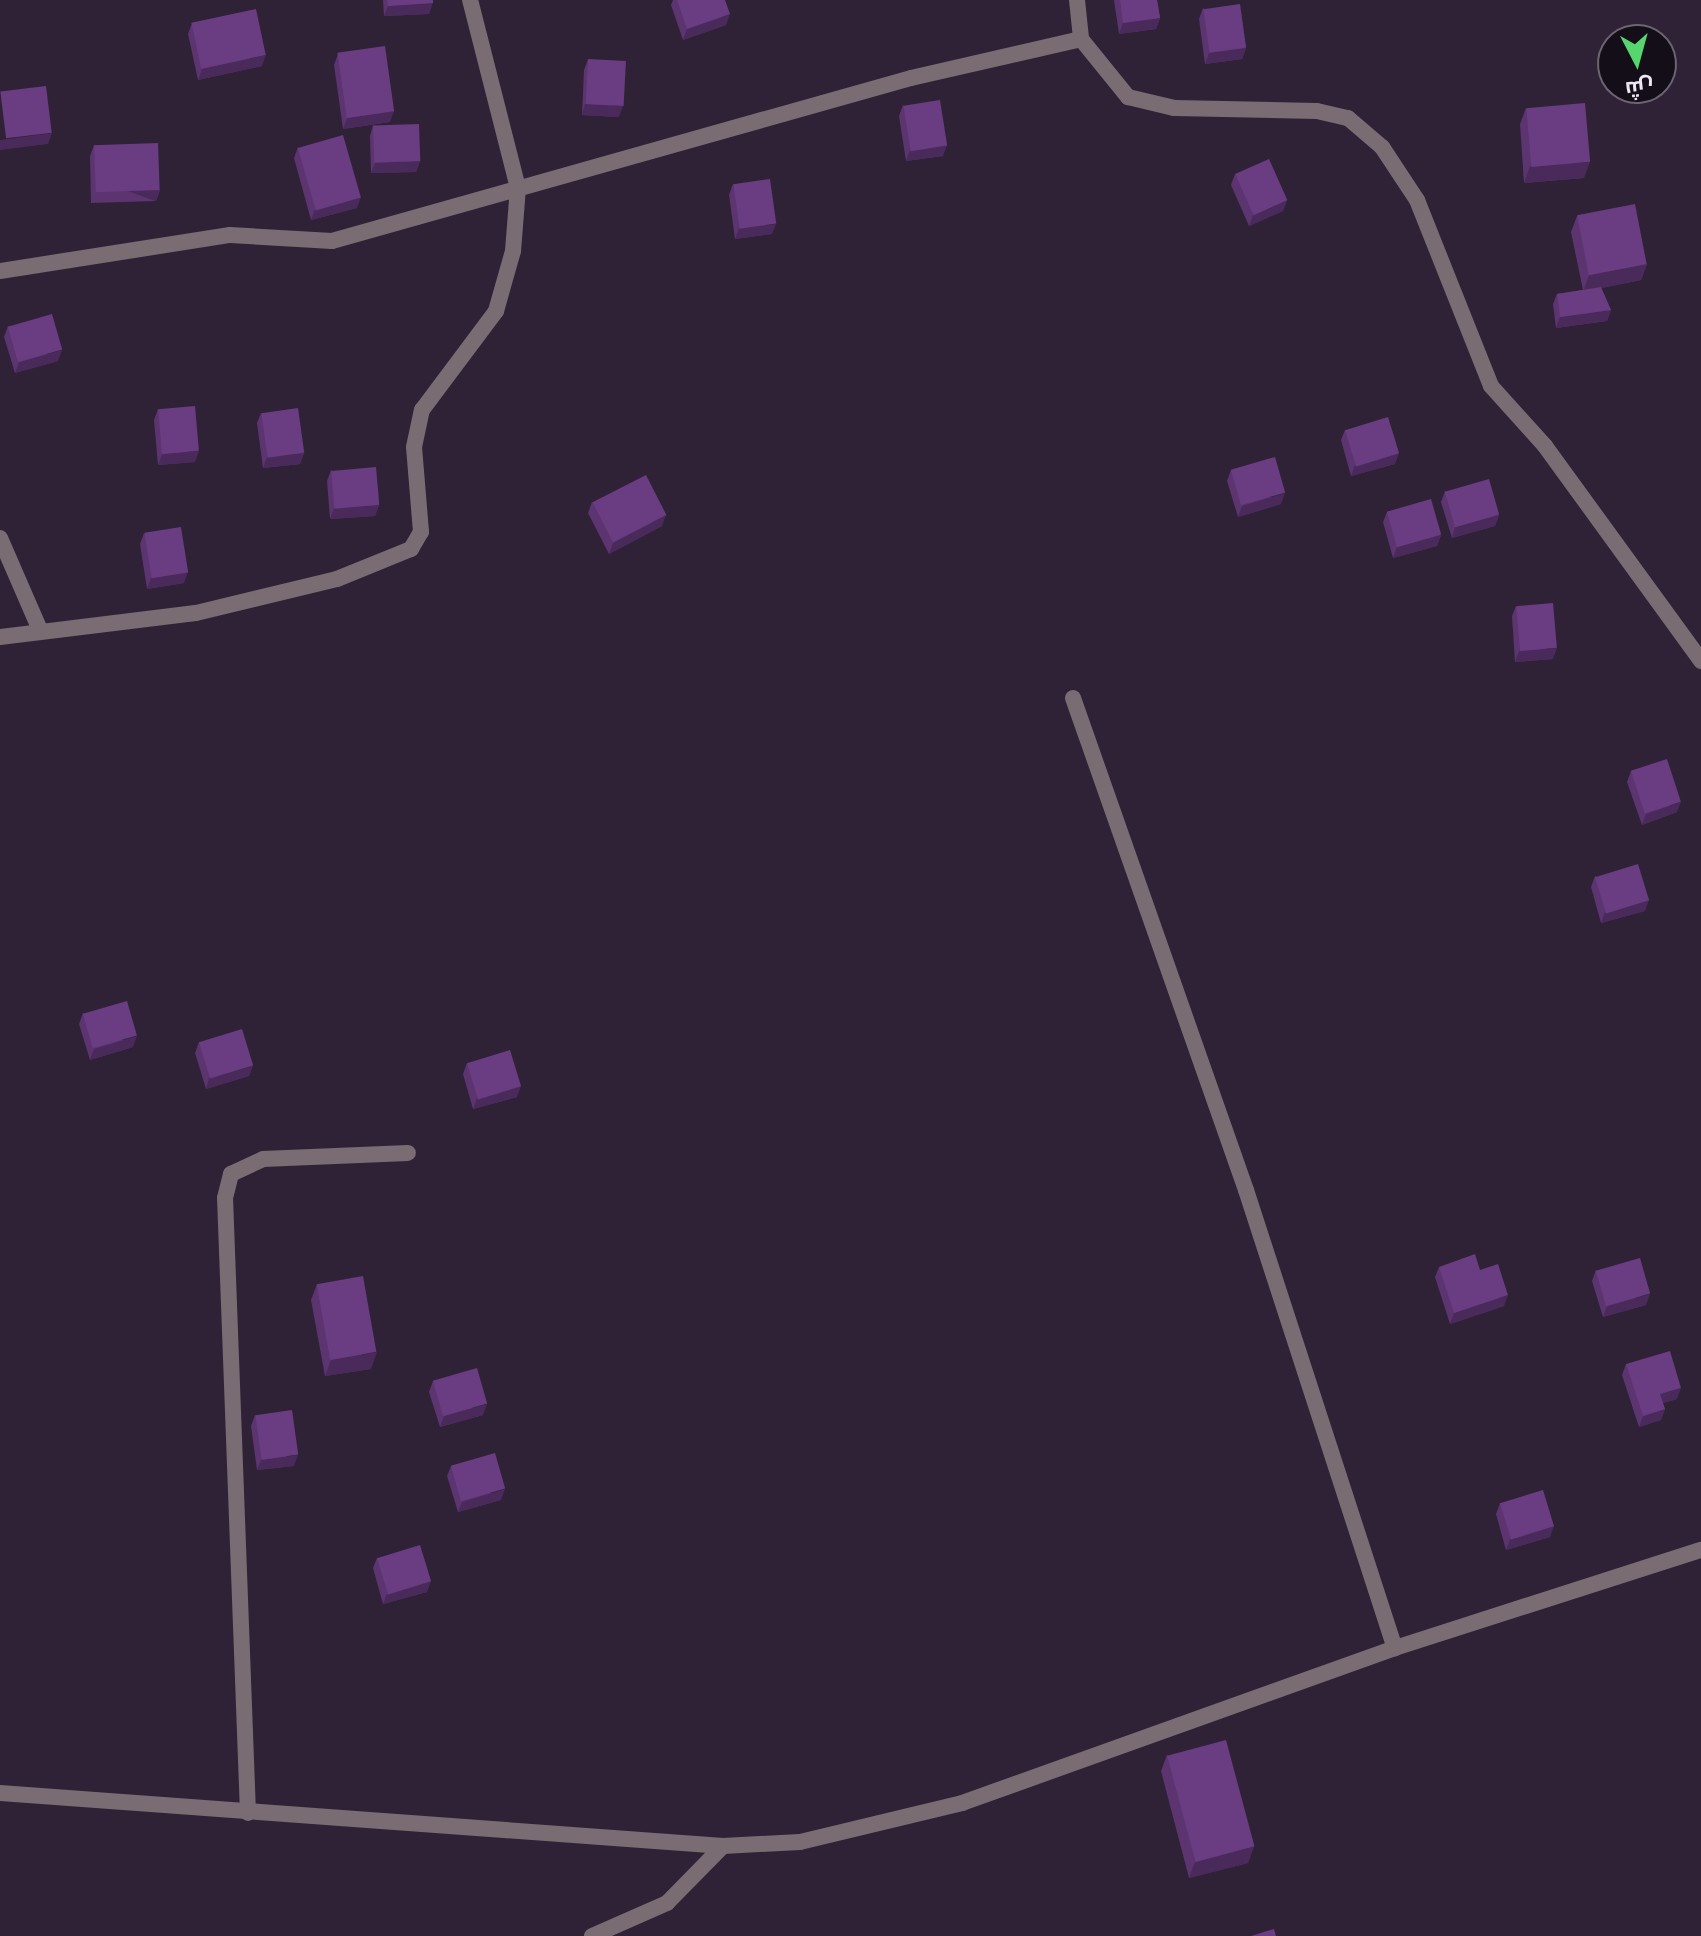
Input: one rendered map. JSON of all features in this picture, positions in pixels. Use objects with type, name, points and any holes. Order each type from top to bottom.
[{"type":"street","points":[[0,637],[196,613],[337,579],[411,549],[421,532],[414,447],[422,410],[496,311],[513,251],[518,188],[470,0]]},
{"type":"street","points":[[1077,0],[1081,39],[1128,97],[1148,104],[1317,111],[1348,118],[1382,147],[1417,200],[1491,386],[1545,446],[1701,661]]},
{"type":"street","points":[[0,271],[230,235],[332,241],[518,188],[1081,39]]},
{"type":"street","points":[[0,538],[40,630]]},
{"type":"street","points":[[1073,698],[1246,1190],[1395,1648]]},
{"type":"street","points":[[248,1813],[225,1198],[231,1174],[263,1159],[408,1153]]},
{"type":"street","points":[[0,1793],[723,1846],[871,1830],[962,1803],[1395,1648],[1701,1550]]},
{"type":"street","points":[[592,1936],[667,1903],[723,1846]]},
{"type":"building","points":[[387,0],[433,0],[433,3],[388,6]]},
{"type":"building","points":[[677,0],[725,0],[730,14],[687,29]]},
{"type":"building","points":[[1120,0],[1157,0],[1160,18],[1123,23]]},
{"type":"building","points":[[1240,4],[1246,48],[1209,53],[1203,9]]},
{"type":"building","points":[[256,9],[266,55],[201,69],[191,23]]},
{"type":"building","points":[[385,46],[394,111],[347,118],[337,53]]},
{"type":"building","points":[[588,59],[626,61],[624,106],[586,104]]},
{"type":"building","points":[[46,86],[52,133],[6,138],[0,92]]},
{"type":"building","points":[[940,100],[947,145],[911,151],[903,106]]},
{"type":"building","points":[[1585,103],[1590,162],[1531,167],[1526,108]]},
{"type":"building","points":[[419,124],[420,161],[374,163],[373,126]]},
{"type":"building","points":[[343,135],[361,197],[316,210],[298,148]]},
{"type":"building","points":[[158,143],[160,190],[96,192],[94,145]]},
{"type":"building","points":[[1269,159],[1287,200],[1254,215],[1235,174]]},
{"type":"building","points":[[770,179],[776,224],[740,229],[733,184]]},
{"type":"building","points":[[1635,204],[1647,264],[1589,275],[1577,215]]},
{"type":"building","points":[[1601,287],[1611,310],[1560,317],[1557,294]]},
{"type":"building","points":[[52,314],[62,350],[18,362],[8,327]]},
{"type":"building","points":[[195,406],[199,451],[162,454],[158,409]]},
{"type":"building","points":[[298,408],[304,453],[268,458],[261,413]]},
{"type":"building","points":[[1388,417],[1399,453],[1356,466],[1345,430]]},
{"type":"building","points":[[1275,457],[1285,493],[1241,505],[1231,470]]},
{"type":"building","points":[[376,467],[379,505],[334,509],[331,471]]},
{"type":"building","points":[[646,475],[666,515],[613,542],[593,502]]},
{"type":"building","points":[[1489,479],[1499,515],[1455,527],[1445,492]]},
{"type":"building","points":[[1431,499],[1441,535],[1397,547],[1387,512]]},
{"type":"building","points":[[181,527],[188,572],[152,578],[144,533]]},
{"type":"building","points":[[1553,603],[1557,648],[1520,651],[1516,606]]},
{"type":"building","points":[[1667,759],[1681,802],[1645,814],[1631,771]]},
{"type":"building","points":[[1638,864],[1649,900],[1606,913],[1595,877]]},
{"type":"building","points":[[127,1001],[137,1036],[93,1048],[83,1014]]},
{"type":"building","points":[[242,1029],[253,1065],[210,1078],[199,1042]]},
{"type":"building","points":[[510,1050],[521,1086],[478,1099],[467,1063]]},
{"type":"building","points":[[1475,1254],[1480,1270],[1498,1264],[1508,1295],[1454,1313],[1439,1267]]},
{"type":"building","points":[[1640,1258],[1650,1294],[1606,1306],[1596,1271]]},
{"type":"building","points":[[363,1276],[376,1352],[330,1360],[317,1284]]},
{"type":"building","points":[[1670,1351],[1681,1388],[1660,1394],[1665,1409],[1643,1416],[1626,1364]]},
{"type":"building","points":[[477,1368],[487,1404],[443,1416],[433,1381]]},
{"type":"building","points":[[292,1410],[298,1455],[262,1460],[255,1415]]},
{"type":"building","points":[[495,1453],[505,1489],[461,1501],[451,1466]]},
{"type":"building","points":[[1543,1490],[1554,1526],[1511,1539],[1500,1503]]},
{"type":"building","points":[[420,1545],[431,1581],[388,1594],[377,1558]]},
{"type":"building","points":[[1226,1740],[1254,1846],[1196,1862],[1167,1756]]},
{"type":"building","points":[[1274,1929],[1276,1936],[1251,1936]]}]
